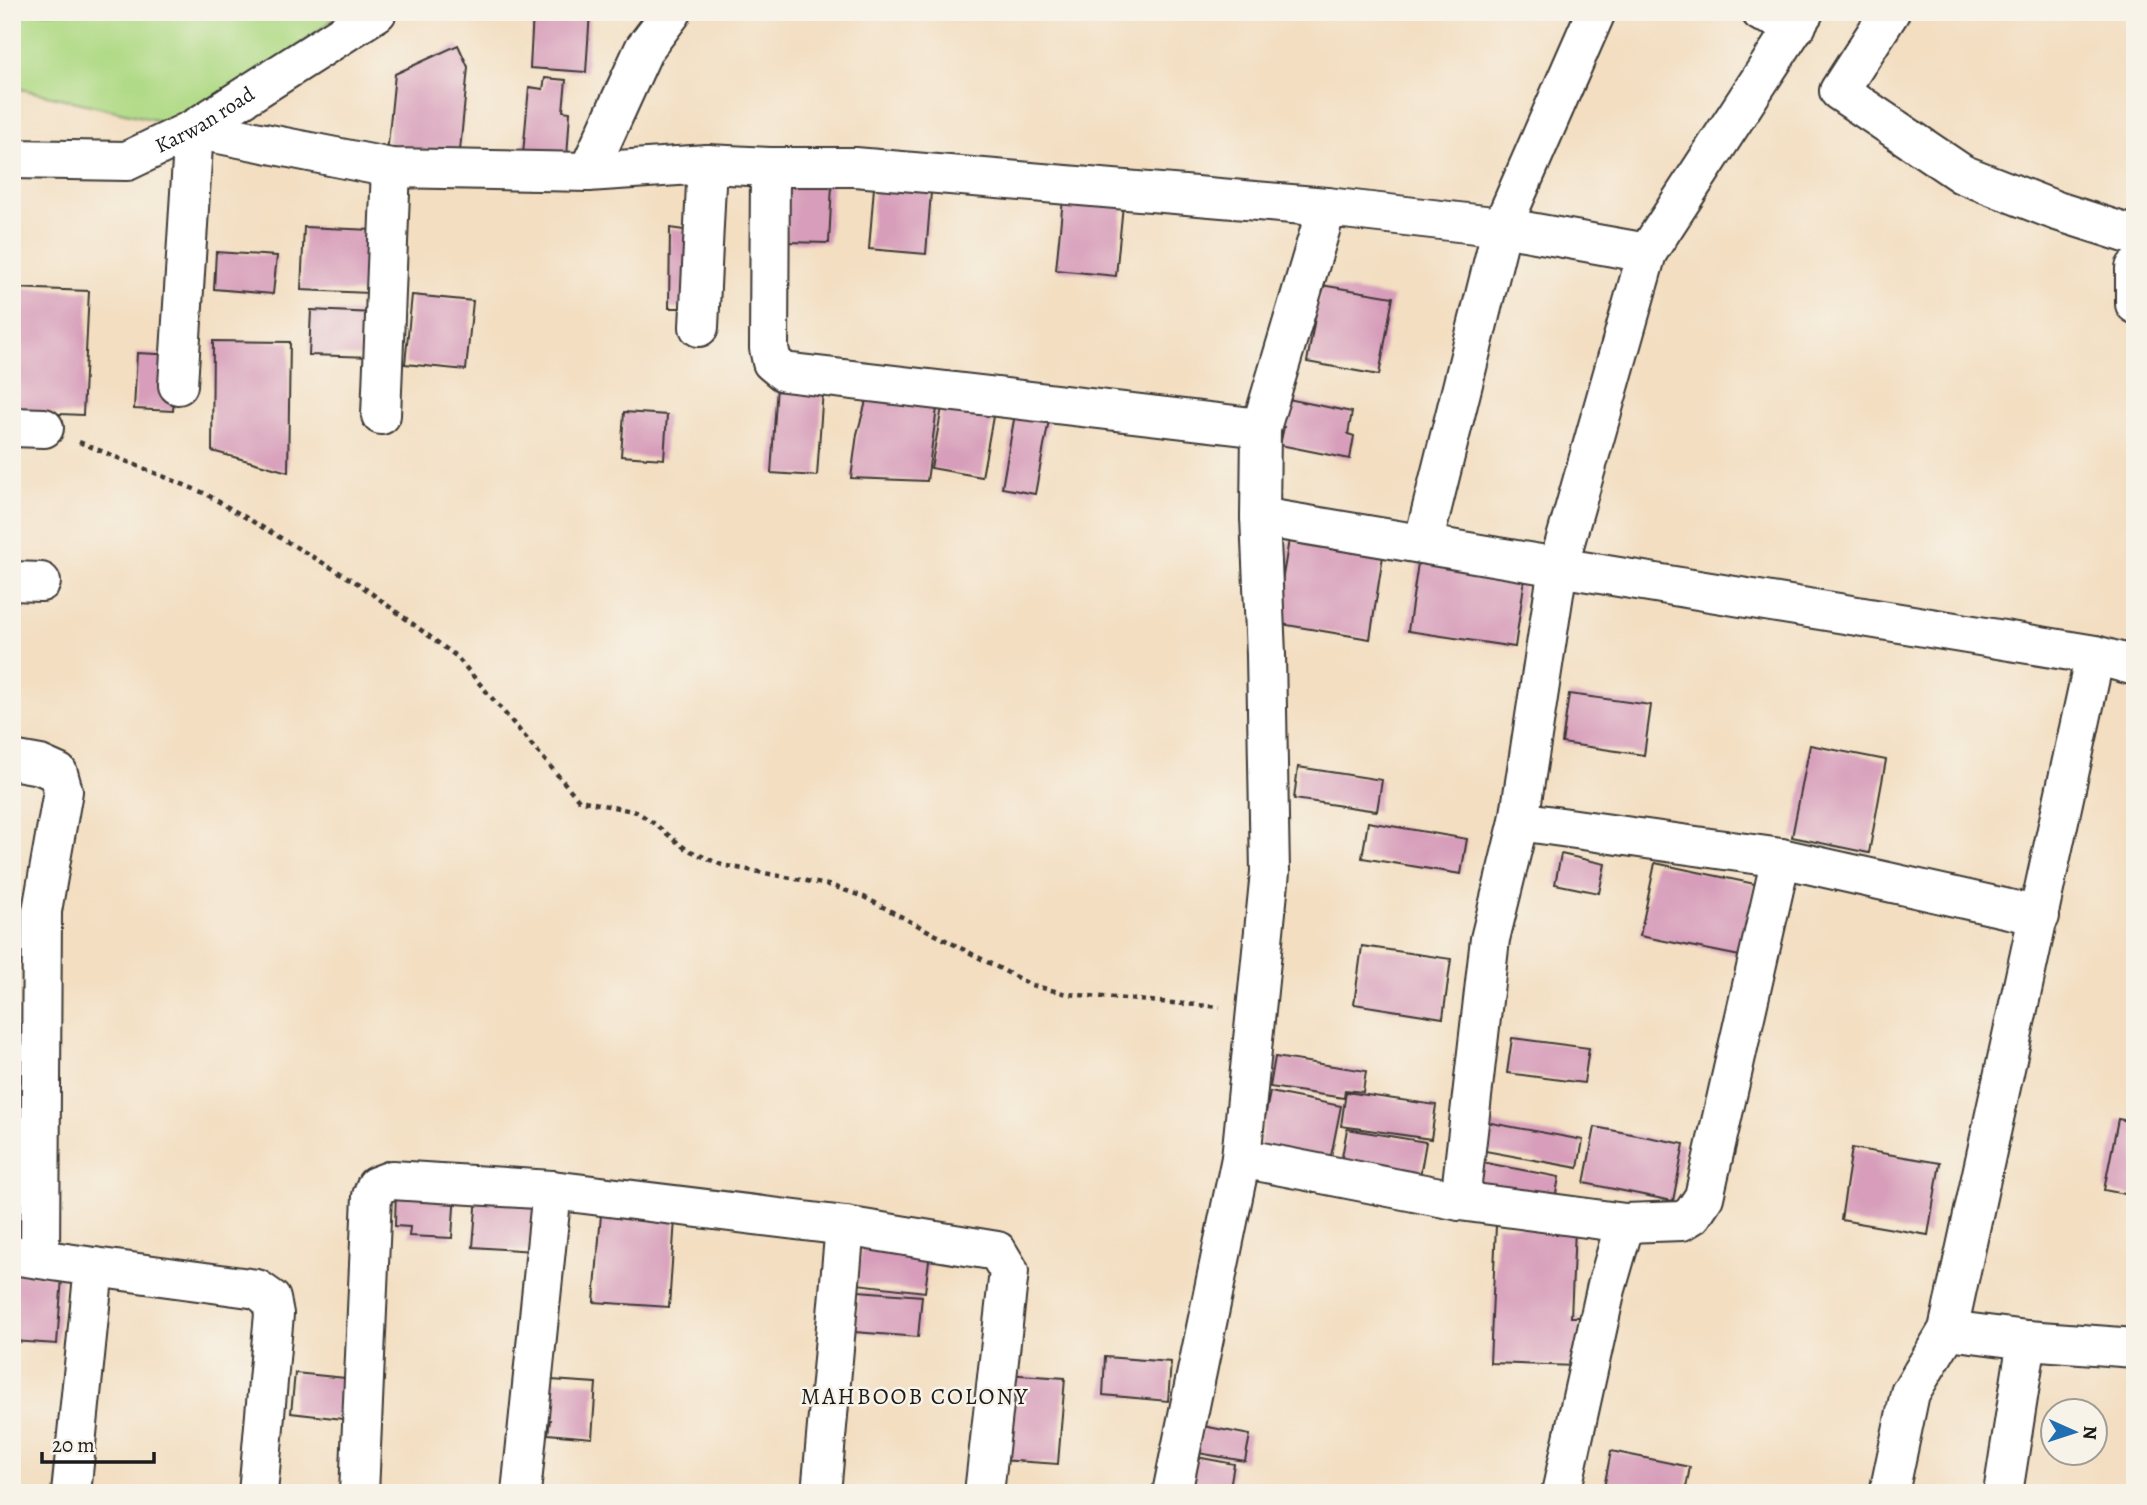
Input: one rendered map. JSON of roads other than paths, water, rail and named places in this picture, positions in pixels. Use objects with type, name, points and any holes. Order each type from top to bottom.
[{"type":"street","name":"Karwan road","points":[[12,159],[127,161],[194,129],[377,12]]},
{"type":"street","points":[[588,172],[644,49],[672,12]]},
{"type":"street","points":[[1423,544],[1502,227],[1596,12]]},
{"type":"street","points":[[1460,1201],[1490,939],[1519,821],[1558,567],[1647,253],[1800,18],[1761,12]]},
{"type":"street","points":[[1890,12],[1839,91],[1962,174],[2057,211],[2135,236]]},
{"type":"street","points":[[178,385],[194,129],[391,169],[588,172],[707,164],[855,167],[1327,207],[1502,227],[1647,253]]},
{"type":"street","points":[[699,327],[707,164]]},
{"type":"street","points":[[770,167],[769,348],[772,362],[784,372],[1261,428]]},
{"type":"street","points":[[382,415],[391,169]]},
{"type":"street","points":[[1172,1493],[1241,1158],[1270,872],[1261,428],[1327,207]]},
{"type":"street","points":[[2135,268],[2135,304]]},
{"type":"street","points":[[1261,517],[2095,656],[2135,666]]},
{"type":"street","points":[[1889,1493],[1910,1393],[1948,1330],[2095,656]]},
{"type":"street","points":[[12,760],[40,765],[58,773],[63,792],[27,909],[26,1257],[257,1289],[271,1299],[274,1314],[258,1493]]},
{"type":"street","points":[[1519,821],[1781,858],[2040,916]]},
{"type":"street","points":[[1241,1158],[1460,1201],[1625,1223],[1682,1221],[1692,1215],[1704,1197],[1781,858]]},
{"type":"street","points":[[359,1493],[370,1214],[376,1186],[392,1180],[552,1190],[845,1226],[998,1251],[1009,1271],[984,1493]]},
{"type":"street","points":[[521,1493],[552,1190]]},
{"type":"street","points":[[1561,1493],[1606,1289],[1625,1223]]},
{"type":"street","points":[[821,1493],[845,1226]]},
{"type":"street","points":[[71,1493],[94,1267]]},
{"type":"street","points":[[1948,1330],[2027,1340],[2135,1348]]},
{"type":"street","points":[[2003,1493],[2027,1340]]},
{"type":"district","name":"MAHBOOB COLONY","points":[[915,1396]]}]
